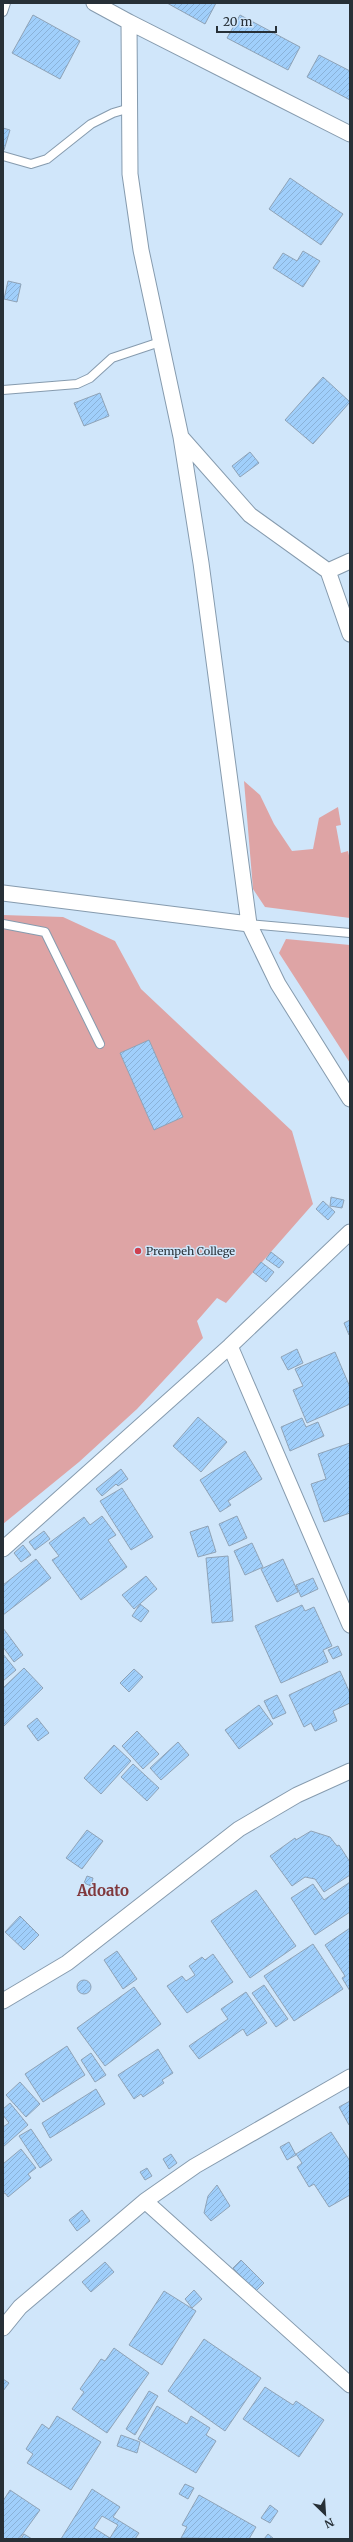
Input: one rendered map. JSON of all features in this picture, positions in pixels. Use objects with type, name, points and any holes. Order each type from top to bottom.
[{"type":"street","points":[[94,3],[350,134]]},
{"type":"street","points":[[129,22],[130,174],[140,250],[181,437],[201,563],[249,924],[278,984],[350,1099]]},
{"type":"street","points":[[181,437],[250,515],[328,571],[350,634]]},
{"type":"street","points":[[328,571],[350,561]]},
{"type":"street","points":[[3,893],[249,924]]},
{"type":"street","points":[[3,1550],[230,1346],[350,1232]]},
{"type":"street","points":[[230,1346],[350,1626]]},
{"type":"street","points":[[3,2001],[67,1963],[239,1829],[297,1795],[350,1771]]},
{"type":"street","points":[[3,2328],[20,2307],[145,2201],[195,2166],[350,2077]]},
{"type":"street","points":[[145,2201],[350,2385]]},
{"type":"lane","points":[[3,12],[6,3]]},
{"type":"lane","points":[[3,156],[31,164],[47,159],[91,124],[113,113],[130,108]]},
{"type":"lane","points":[[3,390],[76,384],[90,378],[112,358],[160,342]]},
{"type":"lane","points":[[3,924],[45,932],[100,1044]]},
{"type":"lane","points":[[249,924],[350,933]]},
{"type":"shaded area","points":[[244,781],[260,795],[274,824],[292,851],[313,849],[319,818],[338,807],[341,825],[336,826],[341,853],[348,851],[350,860],[350,918],[265,907],[253,889]]},
{"type":"shaded area","name":"Prempeh College","points":[[3,915],[63,917],[115,941],[141,989],[292,1131],[313,1204],[226,1303],[217,1298],[197,1321],[203,1338],[137,1409],[79,1462],[3,1524]]},
{"type":"shaded area","points":[[286,939],[350,945],[350,1063],[279,953]]},
{"type":"building","points":[[167,3],[216,3],[205,24]]},
{"type":"building","points":[[33,15],[80,41],[60,79],[12,53]]},
{"type":"building","points":[[240,15],[300,47],[288,70],[227,38]]},
{"type":"building","points":[[319,55],[350,71],[350,100],[307,77]]},
{"type":"building","points":[[3,128],[10,130],[4,150],[3,149]]},
{"type":"building","points":[[290,178],[343,214],[321,245],[269,209]]},
{"type":"building","points":[[303,251],[320,261],[303,287],[273,268],[283,253],[297,261]]},
{"type":"building","points":[[8,281],[21,284],[17,302],[4,299]]},
{"type":"building","points":[[323,377],[350,402],[313,444],[285,420]]},
{"type":"building","points":[[100,393],[109,416],[84,426],[74,403]]},
{"type":"building","points":[[250,452],[259,463],[240,477],[232,466]]},
{"type":"building","points":[[149,1040],[183,1117],[154,1130],[120,1053]]},
{"type":"building","points":[[331,1197],[344,1200],[342,1208],[330,1206]]},
{"type":"building","points":[[323,1201],[335,1212],[328,1220],[316,1209]]},
{"type":"building","points":[[271,1252],[284,1262],[279,1268],[266,1259]]},
{"type":"building","points":[[261,1262],[274,1272],[266,1282],[253,1272]]},
{"type":"building","points":[[350,1320],[350,1335],[349,1335],[344,1323]]},
{"type":"building","points":[[297,1349],[303,1363],[288,1370],[281,1357]]},
{"type":"building","points":[[335,1352],[350,1387],[350,1404],[307,1423],[293,1390],[303,1386],[295,1369]]},
{"type":"building","points":[[198,1417],[227,1442],[201,1472],[173,1446]]},
{"type":"building","points":[[302,1418],[306,1427],[318,1422],[324,1436],[290,1451],[281,1427]]},
{"type":"building","points":[[350,1443],[350,1513],[324,1522],[311,1484],[326,1479],[318,1454]]},
{"type":"building","points":[[245,1451],[262,1479],[228,1501],[231,1505],[220,1512],[200,1480]]},
{"type":"building","points":[[121,1469],[128,1479],[118,1486],[116,1484],[102,1496],[96,1489]]},
{"type":"building","points":[[122,1488],[153,1537],[131,1550],[100,1501]]},
{"type":"building","points":[[102,1516],[116,1535],[108,1540],[127,1567],[81,1600],[52,1560],[59,1556],[49,1543],[84,1517],[90,1525]]},
{"type":"building","points":[[237,1516],[247,1538],[229,1546],[219,1524]]},
{"type":"building","points":[[208,1526],[216,1552],[198,1557],[190,1532]]},
{"type":"building","points":[[44,1531],[50,1539],[35,1550],[29,1542]]},
{"type":"building","points":[[252,1543],[263,1567],[245,1575],[234,1551]]},
{"type":"building","points":[[23,1545],[31,1555],[21,1562],[14,1553]]},
{"type":"building","points":[[228,1556],[233,1621],[212,1623],[206,1558]]},
{"type":"building","points":[[36,1559],[51,1578],[3,1615],[3,1585]]},
{"type":"building","points":[[283,1559],[298,1592],[277,1602],[261,1569]]},
{"type":"building","points":[[146,1576],[157,1589],[134,1609],[122,1595]]},
{"type":"building","points":[[313,1578],[318,1589],[301,1597],[296,1585]]},
{"type":"building","points":[[140,1604],[149,1611],[141,1622],[132,1616]]},
{"type":"building","points":[[302,1605],[305,1611],[314,1607],[332,1646],[323,1650],[328,1662],[281,1683],[255,1626]]},
{"type":"building","points":[[3,1628],[23,1655],[14,1662],[3,1647]]},
{"type":"building","points":[[338,1646],[342,1655],[333,1659],[328,1650]]},
{"type":"building","points":[[3,1654],[16,1670],[3,1681]]},
{"type":"building","points":[[24,1668],[43,1688],[3,1727],[3,1688]]},
{"type":"building","points":[[134,1669],[143,1677],[129,1692],[120,1683]]},
{"type":"building","points":[[340,1671],[350,1693],[350,1703],[333,1711],[337,1721],[315,1731],[311,1723],[304,1727],[289,1695]]},
{"type":"building","points":[[277,1695],[286,1713],[273,1719],[264,1701]]},
{"type":"building","points":[[259,1705],[273,1724],[239,1749],[225,1730]]},
{"type":"building","points":[[37,1718],[49,1733],[38,1741],[27,1726]]},
{"type":"building","points":[[137,1731],[159,1754],[143,1769],[122,1746]]},
{"type":"building","points":[[178,1742],[189,1755],[161,1780],[150,1768]]},
{"type":"building","points":[[114,1745],[131,1761],[101,1794],[84,1778]]},
{"type":"building","points":[[133,1764],[159,1788],[147,1801],[121,1777]]},
{"type":"building","points":[[87,1830],[103,1841],[82,1869],[66,1858]]},
{"type":"building","points":[[311,1831],[330,1837],[337,1846],[339,1845],[350,1862],[350,1875],[324,1892],[315,1879],[305,1877],[292,1886],[270,1856],[295,1838],[296,1840]]},
{"type":"building","points":[[87,1876],[93,1878],[91,1886],[84,1883]]},
{"type":"building","points":[[350,1882],[350,1912],[315,1935],[291,1898],[313,1884],[324,1900]]},
{"type":"building","points":[[256,1890],[296,1946],[250,1978],[211,1921]]},
{"type":"building","points":[[20,1916],[39,1935],[24,1950],[5,1932]]},
{"type":"building","points":[[350,1928],[350,1991],[342,1978],[345,1976],[325,1945]]},
{"type":"building","points":[[313,1944],[343,1989],[294,2021],[264,1976]]},
{"type":"building","points":[[117,1951],[137,1979],[123,1989],[104,1960]]},
{"type":"building","points":[[213,1954],[233,1982],[187,2013],[167,1986],[182,1976],[186,1981],[195,1975],[189,1966],[202,1957],[205,1960]]},
{"type":"building","points":[[84,1980],[89,1982],[91,1987],[89,1992],[84,1994],[79,1992],[77,1987],[79,1982]]},
{"type":"building","points":[[264,1985],[288,2019],[276,2027],[252,1993]]},
{"type":"building","points":[[134,1987],[161,2024],[105,2066],[77,2028]]},
{"type":"building","points":[[246,1992],[267,2023],[247,2036],[243,2029],[199,2059],[189,2046],[228,2019],[221,2009]]},
{"type":"building","points":[[67,2046],[85,2075],[43,2102],[25,2074]]},
{"type":"building","points":[[158,2049],[173,2073],[162,2080],[164,2083],[143,2097],[141,2094],[134,2099],[118,2075]]},
{"type":"building","points":[[91,2053],[106,2075],[95,2082],[81,2060]]},
{"type":"building","points":[[20,2082],[40,2104],[26,2117],[6,2095]]},
{"type":"building","points":[[96,2089],[105,2104],[50,2138],[42,2123]]},
{"type":"building","points":[[350,2101],[350,2124],[349,2125],[339,2107]]},
{"type":"building","points":[[10,2103],[28,2125],[3,2147],[3,2127],[9,2123],[3,2115],[3,2109]]},
{"type":"building","points":[[31,2129],[52,2160],[40,2168],[19,2136]]},
{"type":"building","points":[[331,2132],[350,2161],[350,2195],[329,2207],[314,2184],[309,2187],[297,2167],[302,2163],[296,2154]]},
{"type":"building","points":[[289,2142],[296,2155],[287,2160],[280,2147]]},
{"type":"building","points":[[21,2149],[36,2168],[28,2174],[31,2178],[8,2197],[5,2193],[3,2194],[3,2164]]},
{"type":"building","points":[[171,2154],[177,2163],[169,2169],[163,2159]]},
{"type":"building","points":[[147,2168],[152,2176],[145,2180],[140,2172]]},
{"type":"building","points":[[217,2185],[230,2206],[211,2221],[204,2213],[208,2196]]},
{"type":"building","points":[[82,2210],[90,2221],[77,2231],[69,2220]]},
{"type":"building","points":[[241,2260],[264,2283],[255,2292],[233,2268]]},
{"type":"building","points":[[105,2262],[114,2272],[91,2292],[82,2282]]},
{"type":"building","points":[[194,2290],[202,2299],[192,2308],[185,2299]]},
{"type":"building","points":[[164,2291],[196,2311],[162,2365],[129,2345]]},
{"type":"building","points":[[204,2339],[261,2378],[225,2431],[168,2391]]},
{"type":"building","points":[[114,2348],[149,2373],[107,2433],[72,2409],[84,2392],[80,2389],[101,2359],[105,2361]]},
{"type":"building","points":[[3,2379],[9,2383],[3,2391]]},
{"type":"building","points":[[265,2387],[293,2405],[296,2401],[324,2420],[299,2457],[243,2419]]},
{"type":"building","points":[[149,2391],[158,2396],[135,2435],[126,2429]]},
{"type":"building","points":[[157,2406],[187,2424],[191,2416],[210,2428],[206,2435],[216,2441],[196,2473],[138,2439]]},
{"type":"building","points":[[57,2416],[101,2442],[71,2490],[27,2463],[33,2454],[26,2449],[42,2424],[49,2429]]},
{"type":"building","points":[[121,2435],[140,2442],[137,2453],[117,2446]]},
{"type":"building","points":[[185,2484],[194,2488],[188,2499],[179,2494]]},
{"type":"building","points":[[92,2489],[120,2507],[113,2517],[139,2533],[135,2539],[61,2539]],"holes":[[[102,2516],[118,2525],[110,2538],[94,2528]]]},
{"type":"building","points":[[10,2490],[40,2510],[19,2539],[3,2539],[3,2501]]},
{"type":"building","points":[[199,2495],[256,2527],[249,2539],[181,2538],[187,2527],[182,2525]]},
{"type":"building","points":[[270,2505],[278,2511],[270,2523],[261,2518]]},
{"type":"building","points":[[24,2534],[32,2539],[21,2539]]},
{"type":"building","points":[[268,2534],[274,2539],[264,2539]]},
{"type":"place","name":"Prempeh College","points":[[138,1251]]},
{"type":"district","name":"Adoato","points":[[103,1891]]}]
